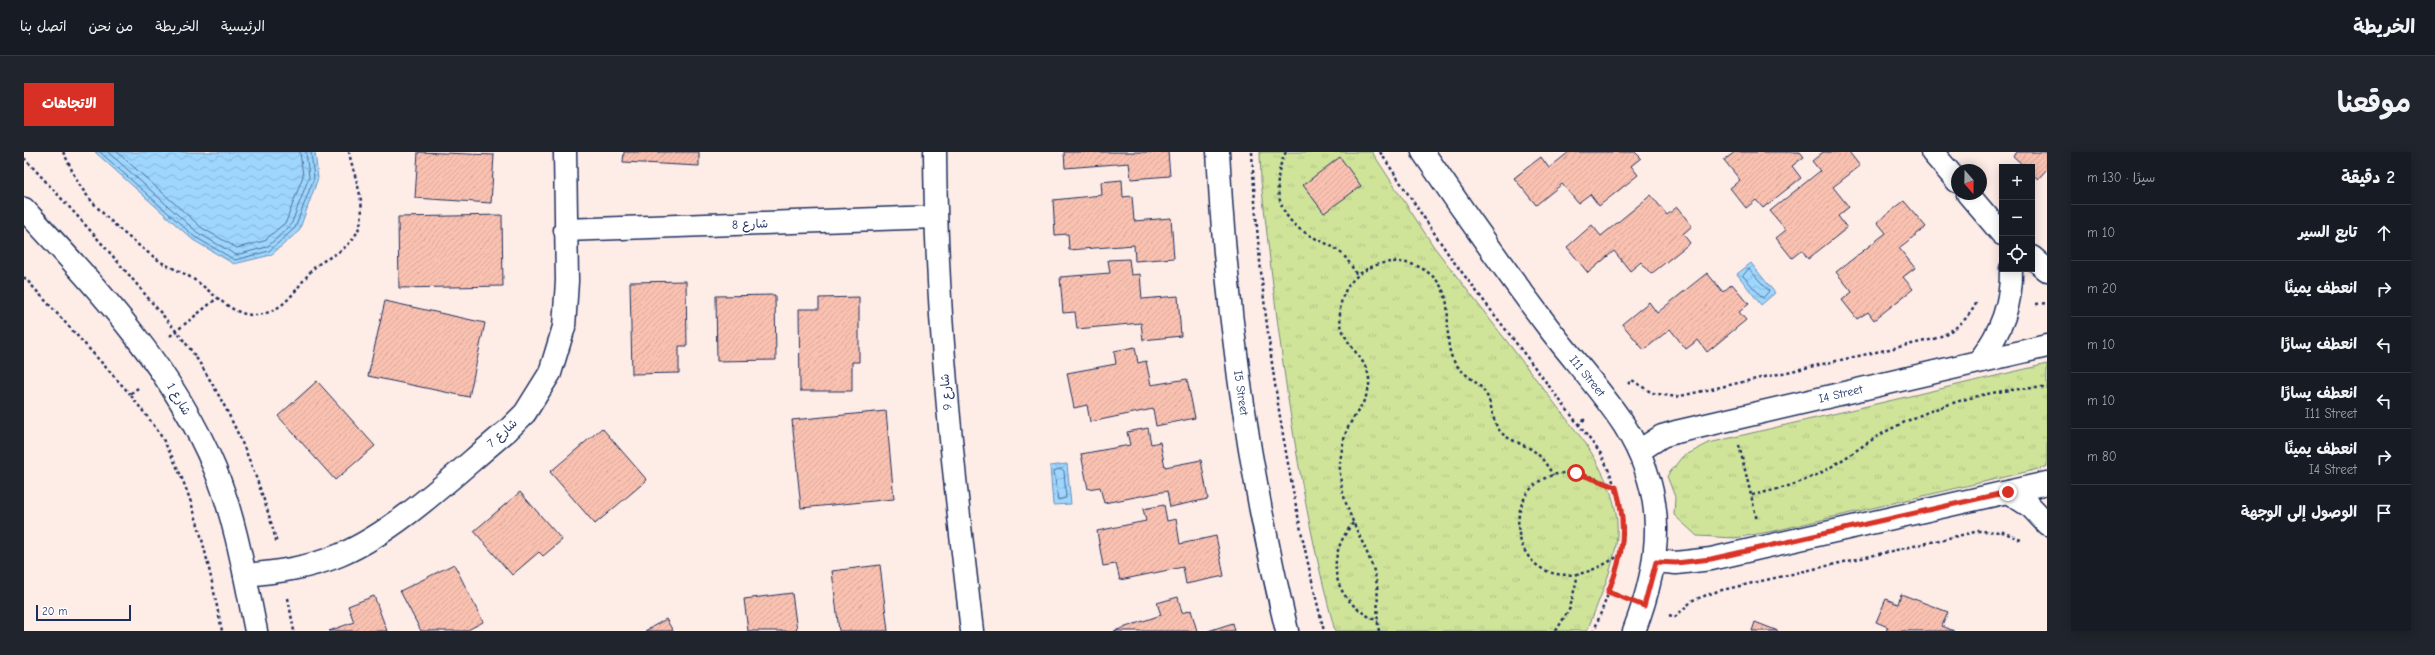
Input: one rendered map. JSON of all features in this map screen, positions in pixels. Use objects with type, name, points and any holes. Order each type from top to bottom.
[{"type":"street","name":"شارع 7","points":[[245,575],[283,571],[304,566],[339,556],[367,542],[403,516],[508,430],[525,412],[550,373],[564,327],[567,281],[565,152]]},
{"type":"street","name":"شارع 9","points":[[935,152],[940,333],[950,440],[972,631]]},
{"type":"street","name":"I5 Street","points":[[1218,152],[1225,258],[1242,406],[1258,498],[1287,631]]},
{"type":"street","name":"I11 Street","points":[[1423,152],[1505,270],[1607,401],[1639,451],[1651,487],[1657,524],[1656,562],[1644,606],[1634,631]]},
{"type":"street","points":[[1932,152],[1951,174]]},
{"type":"street","points":[[1973,200],[1999,230]]},
{"type":"street","name":"شارع 1","points":[[24,209],[114,308],[163,372],[191,420],[215,469],[233,522],[256,631]]},
{"type":"street","name":"شارع 8","points":[[566,230],[936,217]]},
{"type":"street","points":[[2035,260],[2047,270]]},
{"type":"street","points":[[1980,360],[2002,325],[2008,305],[2011,272]]},
{"type":"street","name":"I4 Street","points":[[1639,451],[1662,436],[1980,360],[2047,346]]},
{"type":"street","points":[[1656,562],[1694,562],[2047,483]]},
{"type":"street","points":[[2008,492],[2031,507],[2047,524]]},
{"type":"path","points":[[63,152],[82,190],[104,214],[146,251],[162,263],[194,279],[216,299],[233,309],[251,316],[269,313],[285,303],[318,265],[345,248],[356,234],[362,217],[362,199],[349,152]]},
{"type":"path","points":[[1252,152],[1258,238],[1278,398],[1303,539],[1324,631]]},
{"type":"path","points":[[1286,152],[1278,172],[1277,185],[1283,210],[1300,229],[1322,240],[1344,254],[1357,276]]},
{"type":"path","points":[[1380,152],[1451,258],[1601,454],[1616,487],[1623,520],[1622,554],[1594,631]]},
{"type":"path","points":[[1379,631],[1379,592],[1374,572],[1353,522],[1342,484],[1340,463],[1346,434],[1365,399],[1369,380],[1366,369],[1347,343],[1341,329],[1340,313],[1342,298],[1357,276],[1373,265],[1388,261],[1404,261],[1431,275],[1441,287],[1447,301],[1449,346],[1454,362],[1486,394],[1499,430],[1505,436],[1536,452],[1553,475]]},
{"type":"path","points":[[24,277],[130,394]]},
{"type":"path","points":[[1578,425],[1632,380],[1641,388],[1664,396],[1676,397],[1934,339],[1949,333],[1962,323],[1977,302],[2008,305],[2047,303]]},
{"type":"path","points":[[1724,386],[1752,495],[1770,579]]},
{"type":"path","points":[[1752,495],[1781,489],[1817,475],[1884,433],[1926,413],[1958,401],[1998,392],[2047,388]]},
{"type":"path","points":[[1616,487],[1576,473],[1553,475],[1544,479],[1532,488],[1522,502],[1517,517],[1518,533],[1523,548],[1533,562],[1546,570],[1562,575],[1578,574],[1593,570],[1622,554]]},
{"type":"path","points":[[1353,522],[1343,534],[1337,548],[1335,564],[1337,579],[1342,593],[1352,606],[1364,615],[1378,621]]},
{"type":"path","points":[[1608,592],[1675,617],[1693,600],[1704,595],[1979,531],[2003,532],[2024,542],[2030,539]]},
{"type":"path","points":[[1556,631],[1570,608],[1578,574]]},
{"type":"green space","points":[[1260,152],[1372,152],[1434,247],[1586,444],[1602,471],[1612,495],[1616,517],[1617,537],[1607,579],[1587,631],[1335,631],[1309,520],[1289,408],[1267,238],[1261,181]]},
{"type":"green space","points":[[2047,364],[2047,467],[1774,531],[1735,538],[1697,536],[1674,515],[1675,497],[1667,476],[1682,457],[1709,443]]},
{"type":"water","points":[[95,152],[315,152],[318,178],[299,231],[271,255],[234,264],[193,240]]},
{"type":"water","points":[[1751,263],[1775,293],[1761,305],[1737,274]]},
{"type":"water","points":[[1067,464],[1071,504],[1053,505],[1050,466]]},
{"type":"building","points":[[418,152],[494,155],[491,203],[415,198]]},
{"type":"building","points":[[624,152],[699,152],[699,166],[623,162]]},
{"type":"building","points":[[1064,152],[1168,152],[1170,176],[1131,179],[1129,163],[1065,168]]},
{"type":"building","points":[[1569,152],[1635,152],[1641,158],[1631,166],[1638,175],[1599,206],[1590,194],[1578,203],[1562,184],[1536,205],[1514,178],[1541,157],[1549,168]]},
{"type":"building","points":[[1735,152],[1800,152],[1804,157],[1792,166],[1801,178],[1763,208],[1756,200],[1746,208],[1730,188],[1740,180],[1724,160]]},
{"type":"building","points":[[1823,152],[1849,152],[1860,166],[1833,187],[1849,207],[1838,216],[1847,228],[1808,259],[1802,250],[1792,258],[1776,238],[1786,230],[1770,211],[1820,171],[1812,161]]},
{"type":"building","points":[[2016,152],[2047,152],[2047,169],[2038,179],[2035,176],[2035,164],[2022,164],[2013,156]]},
{"type":"building","points":[[1340,157],[1361,186],[1324,213],[1303,185]]},
{"type":"building","points":[[1122,180],[1123,197],[1132,196],[1134,221],[1171,218],[1174,258],[1135,261],[1134,245],[1069,250],[1068,234],[1055,235],[1053,200],[1102,195],[1101,182]]},
{"type":"building","points":[[1651,195],[1667,215],[1677,207],[1692,226],[1683,234],[1690,243],[1651,274],[1641,262],[1630,271],[1614,251],[1588,273],[1567,247],[1592,225],[1601,236]]},
{"type":"building","points":[[1904,201],[1926,227],[1899,248],[1915,268],[1903,277],[1913,289],[1874,320],[1868,312],[1857,319],[1842,300],[1852,292],[1836,272],[1886,233],[1877,222]]},
{"type":"building","points":[[502,215],[503,286],[399,288],[398,217]]},
{"type":"building","points":[[1129,259],[1131,275],[1140,274],[1142,299],[1178,296],[1181,336],[1143,340],[1141,323],[1077,329],[1075,312],[1063,313],[1060,277],[1110,273],[1108,260]]},
{"type":"building","points":[[1707,273],[1723,292],[1732,284],[1749,304],[1739,312],[1746,320],[1707,352],[1698,340],[1686,349],[1670,329],[1644,350],[1622,324],[1649,302],[1657,313]]},
{"type":"building","points":[[686,281],[687,346],[679,346],[679,373],[632,374],[630,282]]},
{"type":"building","points":[[775,295],[776,360],[717,361],[716,296]]},
{"type":"building","points":[[859,297],[859,362],[852,362],[852,391],[800,391],[799,309],[819,309],[819,298]]},
{"type":"building","points":[[385,301],[485,323],[469,397],[368,376]]},
{"type":"building","points":[[1135,347],[1138,363],[1146,361],[1151,385],[1187,379],[1195,418],[1156,426],[1153,409],[1090,422],[1087,405],[1074,408],[1067,373],[1116,364],[1114,351]]},
{"type":"building","points":[[317,381],[375,446],[335,480],[278,416]]},
{"type":"building","points":[[886,411],[894,499],[801,508],[792,420]]},
{"type":"building","points":[[602,428],[647,480],[595,524],[550,472]]},
{"type":"building","points":[[1148,428],[1151,444],[1160,442],[1165,467],[1201,460],[1208,499],[1170,507],[1167,491],[1104,503],[1100,487],[1088,489],[1081,454],[1130,445],[1127,432]]},
{"type":"building","points":[[520,492],[562,540],[543,556],[539,552],[512,575],[474,531]]},
{"type":"building","points":[[1164,505],[1167,521],[1176,519],[1180,544],[1216,536],[1224,576],[1186,584],[1183,567],[1120,580],[1116,564],[1103,566],[1097,531],[1146,521],[1143,509]]},
{"type":"building","points":[[454,564],[483,622],[466,631],[421,631],[400,591]]},
{"type":"building","points":[[880,565],[888,631],[839,631],[832,571]]},
{"type":"building","points":[[792,593],[797,631],[748,631],[744,599]]},
{"type":"building","points":[[1901,594],[1948,612],[1942,626],[1954,631],[1886,631],[1888,627],[1876,622],[1886,599],[1898,604]]},
{"type":"building","points":[[374,596],[387,631],[329,631],[354,622],[348,606]]},
{"type":"building","points":[[1178,597],[1182,613],[1191,610],[1197,631],[1114,631],[1161,615],[1157,603]]},
{"type":"building","points":[[666,619],[673,631],[645,631]]},
{"type":"building","points":[[1755,622],[1778,631],[1752,631]]},
{"type":"building","points":[[1233,623],[1235,631],[1208,631]]},
{"type":"route","points":[[1576,473],[1592,477],[1616,487],[1623,520],[1624,538],[1622,554],[1617,571],[1608,592],[1644,606],[1656,562],[1676,563],[1711,559],[2008,492]]}]
